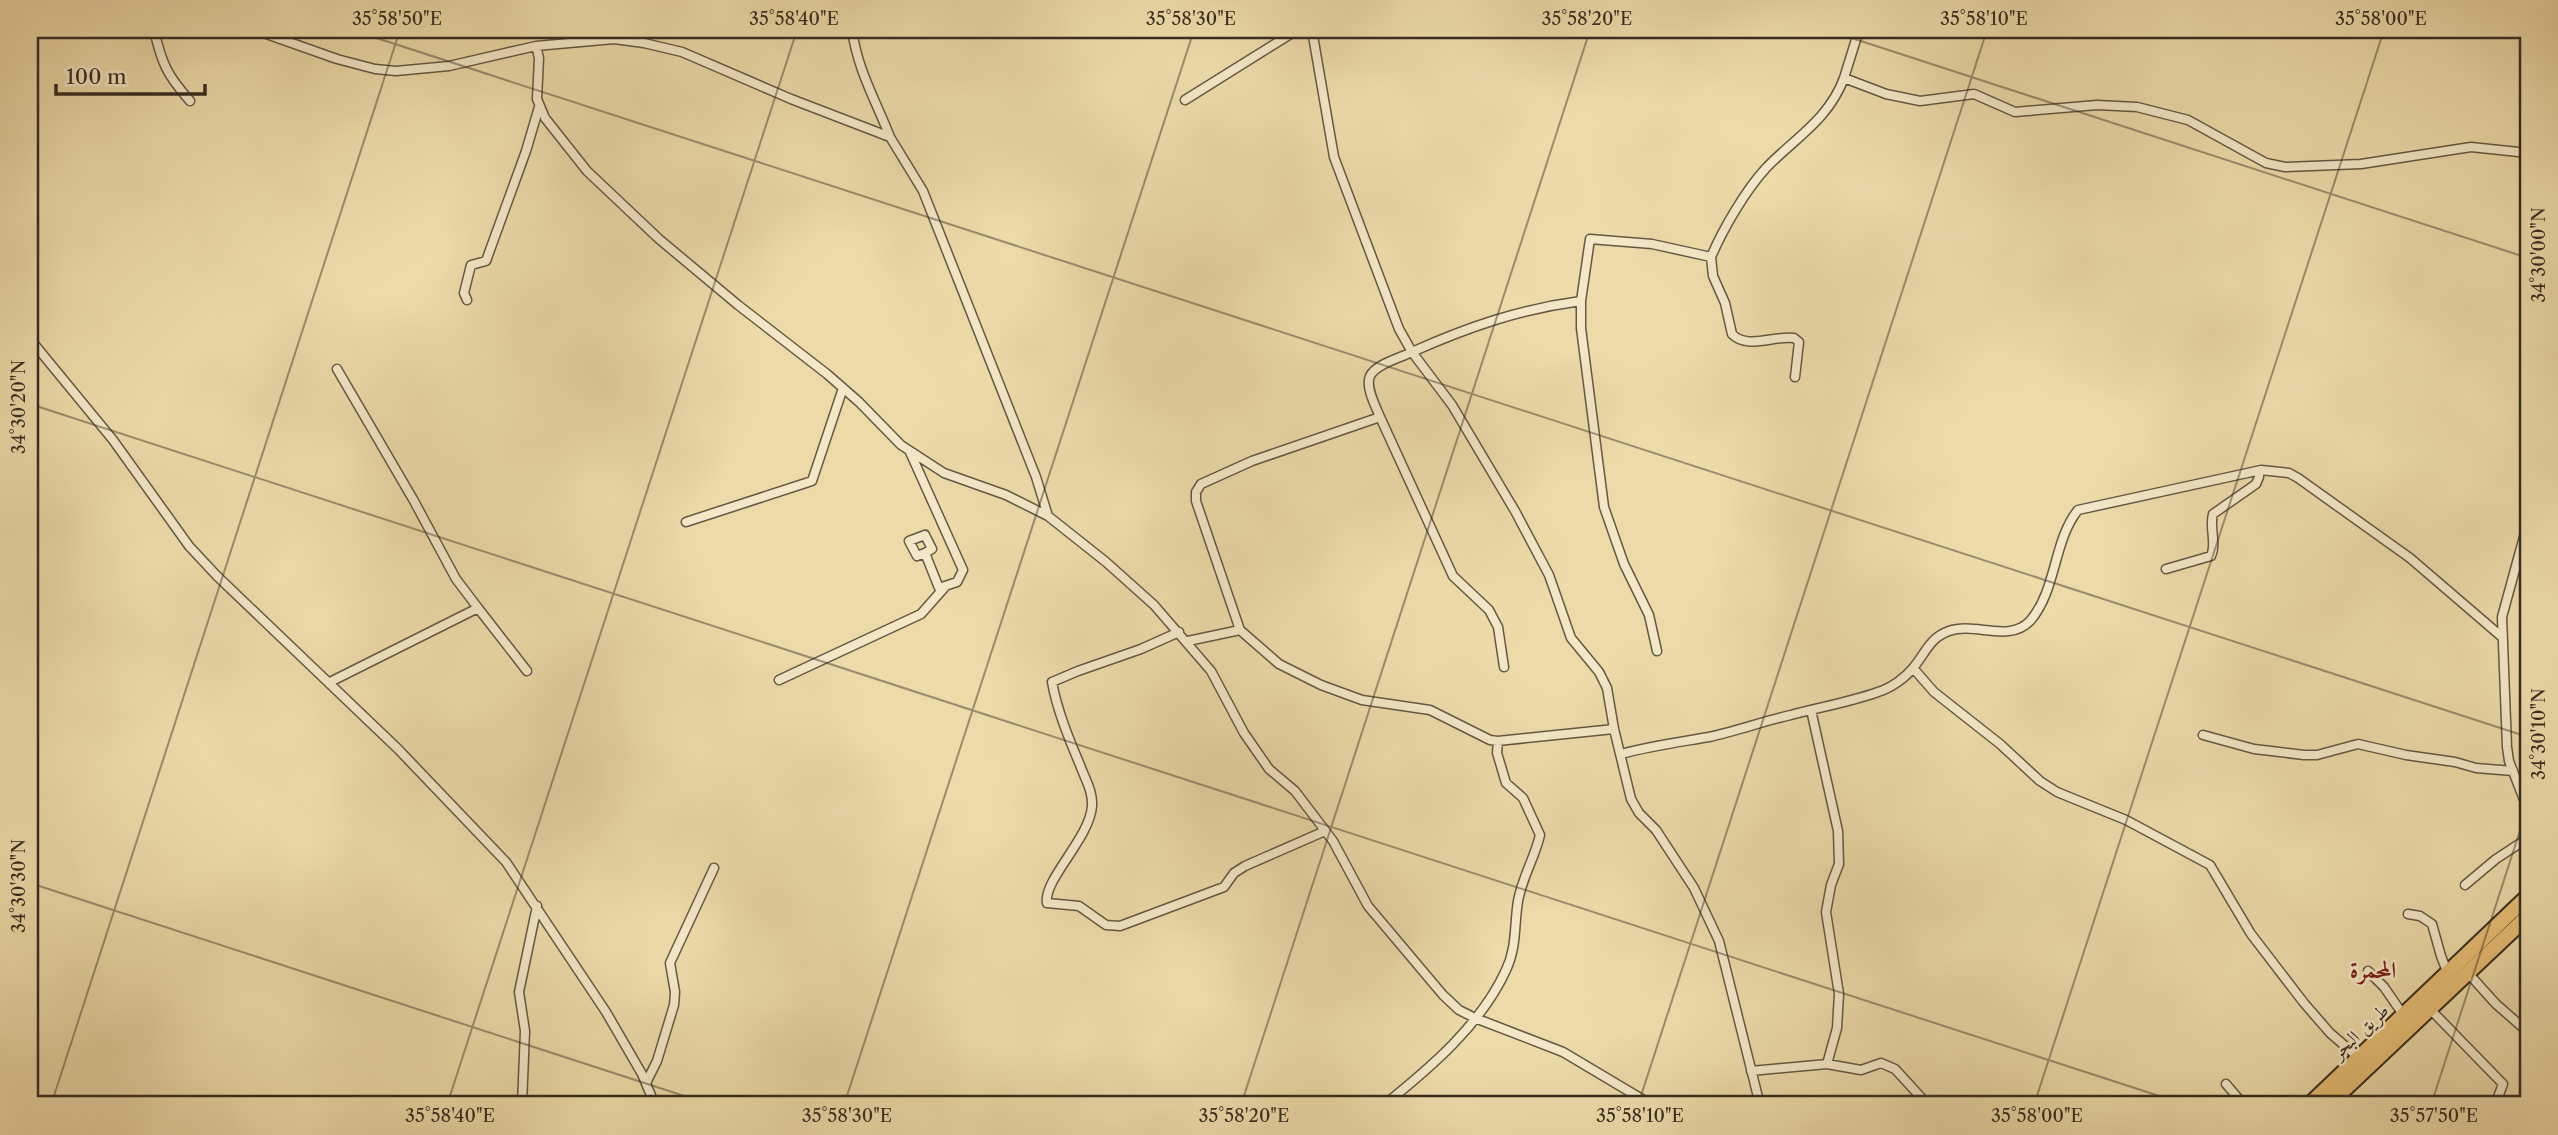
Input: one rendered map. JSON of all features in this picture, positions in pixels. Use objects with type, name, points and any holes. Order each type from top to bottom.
[{"type":"highway","name":"طريق البحر","points":[[2309,1105],[2528,896]]},
{"type":"highway","name":"طريق البحر","points":[[2328,1105],[2528,916]]},
{"type":"street","points":[[153,30],[160,58],[169,76],[190,101]]},
{"type":"street","points":[[255,30],[337,58],[375,69],[396,71],[449,66],[536,46],[614,39],[644,43],[682,52],[790,99],[890,137]]},
{"type":"street","points":[[852,30],[865,83],[890,137],[923,191],[1036,477],[1048,516]]},
{"type":"street","points":[[1185,100],[1297,30]]},
{"type":"street","points":[[1312,30],[1334,157],[1399,329],[1412,352],[1452,405],[1535,546],[1549,575],[1571,638],[1607,688],[1631,799],[1684,871],[1710,918],[1731,981],[1759,1105]]},
{"type":"street","points":[[1795,377],[1799,347],[1794,338],[1747,341],[1739,340],[1732,334],[1725,303],[1713,276],[1712,257],[1736,212],[1763,171],[1824,115],[1844,78],[1858,30]]},
{"type":"street","points":[[467,300],[464,293],[471,265],[486,261],[539,107],[539,58],[536,46]]},
{"type":"street","points":[[1844,78],[1895,96],[1920,101],[1973,94],[2015,112],[2097,105],[2137,107],[2188,120],[2266,163],[2286,167],[2361,164],[2488,147],[2528,153]]},
{"type":"street","points":[[539,107],[578,161],[614,198],[728,297],[844,388],[901,446],[944,473],[1006,495],[1048,516],[1154,605],[1188,641],[1211,671],[1244,733],[1269,769],[1295,791],[1325,831],[1368,906],[1443,995],[1459,1010],[1563,1052],[1653,1105]]},
{"type":"street","points":[[1657,651],[1649,615],[1624,564],[1604,507],[1584,364],[1581,301],[1590,239],[1652,244],[1712,257]]},
{"type":"street","points":[[1504,667],[1498,627],[1489,610],[1453,576],[1380,417],[1369,377],[1374,371],[1434,341],[1503,316],[1581,301]]},
{"type":"street","points":[[30,339],[113,440],[189,545],[217,576],[398,749],[506,862],[606,1012],[646,1083],[655,1105]]},
{"type":"street","points":[[337,369],[456,579],[527,671]]},
{"type":"street","points":[[686,522],[813,481],[844,388]]},
{"type":"street","points":[[1380,417],[1252,461],[1217,475],[1198,487],[1196,500],[1240,630],[1279,664],[1321,685],[1362,700],[1430,710],[1477,735],[1498,741],[1614,729]]},
{"type":"street","points":[[910,451],[963,570],[957,582],[939,588],[925,553]]},
{"type":"street","points":[[1621,754],[1655,745],[1712,736],[1882,691],[1913,668],[1928,644],[1939,635],[1964,627],[2005,632],[2017,630],[2027,623],[2042,601],[2069,524],[2078,510],[2259,471],[2288,473],[2298,478],[2410,558],[2502,637]]},
{"type":"street","points":[[2166,569],[2211,556],[2213,514],[2256,484],[2259,471]]},
{"type":"street","points":[[2528,522],[2502,617],[2507,747],[2528,810]]},
{"type":"street","points":[[779,680],[921,614],[946,586]]},
{"type":"street","points":[[330,682],[478,608]]},
{"type":"street","points":[[1188,641],[1240,630]]},
{"type":"street","points":[[1179,632],[1052,682],[1091,791],[1092,806],[1082,836],[1049,889],[1046,903],[1079,906],[1106,925],[1119,926],[1224,887],[1234,873],[1245,866],[1325,831]]},
{"type":"street","points":[[1913,668],[1934,692],[2000,744],[2040,781],[2057,792],[2126,820],[2210,865],[2251,934],[2304,1003],[2330,1033],[2359,1058]]},
{"type":"street","points":[[1811,710],[1840,851],[1839,863],[1827,898],[1826,912],[1839,994],[1837,1028],[1827,1064]]},
{"type":"street","points":[[2203,735],[2254,749],[2304,755],[2317,755],[2358,744],[2476,768],[2513,771]]},
{"type":"street","points":[[1384,1105],[1457,1040],[1500,982],[1511,957],[1516,940],[1518,902],[1540,835],[1522,798],[1506,783],[1497,753],[1498,741]]},
{"type":"street","points":[[2465,885],[2496,859],[2528,838]]},
{"type":"street","points":[[646,1083],[657,1061],[674,1005],[675,992],[670,963],[714,868]]},
{"type":"street","points":[[522,1105],[525,1031],[519,992],[537,906]]},
{"type":"street","points":[[2408,914],[2420,916],[2432,924],[2448,974]]},
{"type":"street","points":[[2368,971],[2384,987],[2404,1016]]},
{"type":"street","points":[[2468,973],[2496,1004],[2528,1032]]},
{"type":"street","points":[[2430,1009],[2503,1084],[2495,1105]]},
{"type":"street","points":[[1751,1071],[1827,1064],[1861,1070],[1875,1063],[1886,1065],[1895,1069],[1928,1105]]},
{"type":"street","points":[[2226,1084],[2244,1105]]},
{"type":"district","name":"المحمرة","points":[[2373,970]]}]
